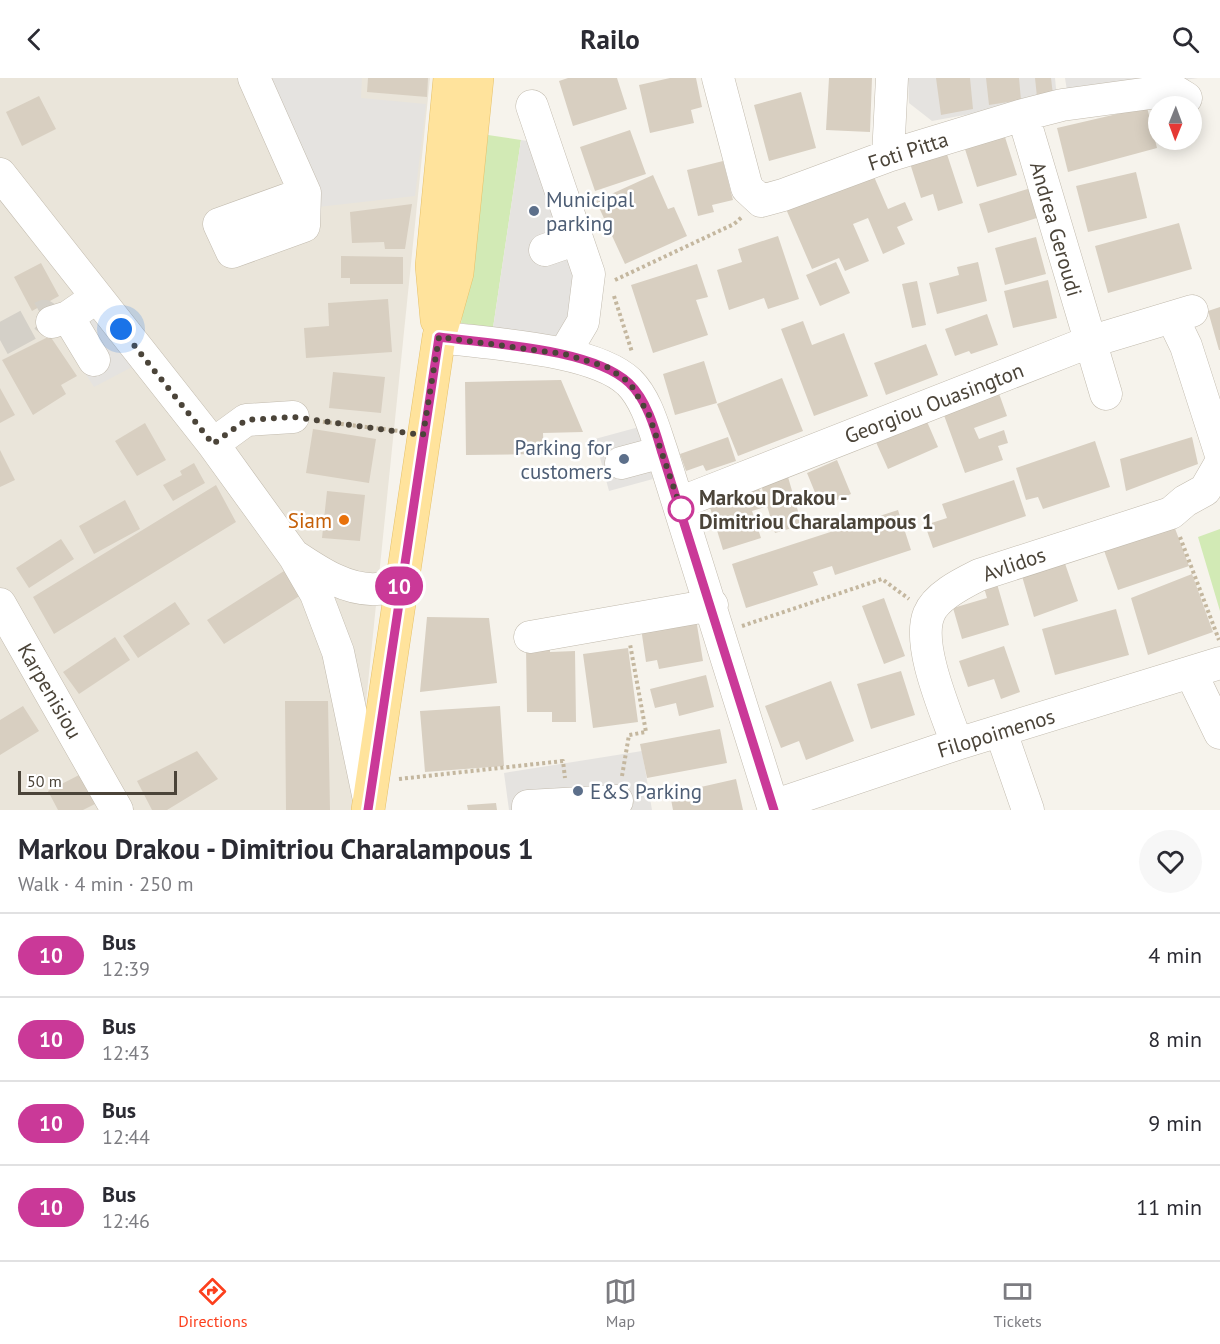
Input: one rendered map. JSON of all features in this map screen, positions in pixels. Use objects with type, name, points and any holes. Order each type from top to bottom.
[{"type":"main road","points":[[439,337],[432,266],[450,78]]},
{"type":"main road","points":[[370,797],[400,583],[439,337],[457,273],[477,78]]},
{"type":"street","points":[[254,78],[306,193]]},
{"type":"street","points":[[718,78],[747,188],[761,201]]},
{"type":"street","points":[[888,156],[892,78]]},
{"type":"street","name":"Foti Pitta","points":[[761,201],[888,156],[1023,115],[1060,92],[1173,90],[1183,96]]},
{"type":"street","points":[[532,106],[589,274],[598,288],[583,322],[564,354]]},
{"type":"street","name":"Andrea Geroudi","points":[[1023,115],[1106,394]]},
{"type":"street","points":[[0,174],[213,444],[294,556],[316,594],[338,652],[370,797]]},
{"type":"street","points":[[545,250],[577,239]]},
{"type":"street","points":[[94,360],[60,319],[97,297]]},
{"type":"street","name":"Georgiou Ouasington","points":[[679,503],[1089,342],[1183,315],[1186,346],[1220,452]]},
{"type":"street","points":[[439,337],[564,354],[607,367],[630,383],[649,415],[679,503],[773,808]]},
{"type":"street","points":[[213,444],[246,420],[293,417]]},
{"type":"street","points":[[621,464],[662,453]]},
{"type":"street","name":"Avlidos","points":[[929,614],[952,588],[979,575],[1171,513],[1185,501],[1205,490],[1220,464]]},
{"type":"street","points":[[294,556],[327,577],[354,586],[377,590],[400,583]]},
{"type":"street","name":"Karpenisiou","points":[[0,604],[117,810]]},
{"type":"street","points":[[929,614],[926,649],[957,744]]},
{"type":"street","points":[[530,637],[626,620],[716,619]]},
{"type":"street","name":"Filopoimenos","points":[[773,808],[957,744],[1220,663]]},
{"type":"street","points":[[1191,673],[1220,733]]},
{"type":"street","points":[[1001,732],[1028,810]]},
{"type":"street","points":[[528,810],[528,806],[618,801]]},
{"type":"path","points":[[634,390],[637,368],[598,288],[734,224],[761,201]]},
{"type":"path","points":[[293,417],[423,435]]},
{"type":"path","points":[[1171,513],[1220,643]]},
{"type":"path","points":[[716,619],[882,579],[929,614]]},
{"type":"path","points":[[618,801],[629,735],[646,732],[626,620]]},
{"type":"path","points":[[370,797],[563,761],[567,804]]},
{"type":"shaded area","points":[[0,78],[430,78],[355,810],[0,810]]},
{"type":"shaded area","points":[[274,78],[362,78],[361,98],[426,104],[415,196],[318,207],[264,81]]},
{"type":"shaded area","points":[[908,78],[1055,78],[1057,98],[932,121],[909,103]]},
{"type":"shaded area","points":[[1065,78],[1198,78],[1068,97]]},
{"type":"shaded area","name":"Municipal parking","points":[[521,140],[535,142],[582,280],[571,321],[556,337],[493,328]]},
{"type":"shaded area","points":[[85,305],[132,367],[94,387],[52,322]]},
{"type":"shaded area","name":"Parking for customers","points":[[639,427],[653,479],[609,491],[595,439]]},
{"type":"shaded area","name":"E&S Parking","points":[[642,751],[652,810],[509,810],[504,773]]},
{"type":"green space","points":[[488,135],[521,140],[493,328],[461,323]]},
{"type":"green space","points":[[1220,529],[1220,611],[1198,537]]},
{"type":"building","points":[[368,78],[428,78],[427,97],[367,92]]},
{"type":"building","points":[[568,78],[617,78],[627,109],[573,126],[559,81]]},
{"type":"building","points":[[670,78],[696,78],[702,107],[691,110],[694,123],[650,133],[639,85]]},
{"type":"building","points":[[829,78],[872,78],[870,132],[826,130]]},
{"type":"building","points":[[936,78],[970,78],[973,109],[941,115]]},
{"type":"building","points":[[986,78],[1019,78],[1021,100],[989,105]]},
{"type":"building","points":[[1035,78],[1051,78],[1053,95],[1037,97]]},
{"type":"building","points":[[801,92],[816,148],[769,161],[754,105]]},
{"type":"building","points":[[39,96],[56,129],[22,146],[6,112]]},
{"type":"building","points":[[1147,107],[1150,150],[1068,172],[1057,128]]},
{"type":"building","points":[[630,130],[646,174],[595,191],[580,147]]},
{"type":"building","points":[[1004,134],[1017,175],[977,187],[964,146]]},
{"type":"building","points":[[944,145],[963,203],[938,211],[933,194],[921,198],[908,157]]},
{"type":"building","points":[[723,161],[733,200],[712,205],[714,212],[698,216],[687,170]]},
{"type":"building","points":[[872,172],[888,209],[905,202],[913,220],[897,227],[905,244],[883,254],[868,218],[853,224],[869,261],[845,271],[839,258],[812,269],[786,209]]},
{"type":"building","points":[[1136,172],[1147,218],[1088,232],[1076,186]]},
{"type":"building","points":[[653,175],[668,209],[674,207],[687,236],[625,264],[596,201]]},
{"type":"building","points":[[1031,188],[1040,217],[988,233],[979,204]]},
{"type":"building","points":[[412,204],[405,249],[385,249],[384,242],[352,243],[350,212]]},
{"type":"building","points":[[1179,223],[1192,269],[1108,293],[1095,246]]},
{"type":"building","points":[[778,236],[799,299],[768,309],[764,298],[729,310],[717,270],[742,262],[738,249]]},
{"type":"building","points":[[1036,237],[1046,274],[1005,285],[995,248]]},
{"type":"building","points":[[341,256],[403,257],[403,284],[350,284],[350,278],[341,278]]},
{"type":"building","points":[[836,262],[850,293],[820,306],[806,275]]},
{"type":"building","points":[[978,262],[987,301],[937,314],[929,283],[959,275],[957,267]]},
{"type":"building","points":[[41,263],[59,296],[32,311],[14,277]]},
{"type":"building","points":[[697,264],[708,297],[696,300],[708,335],[653,353],[631,285]]},
{"type":"building","points":[[1048,280],[1057,318],[1013,328],[1004,291]]},
{"type":"building","points":[[917,281],[926,325],[912,328],[902,284]]},
{"type":"building","points":[[388,299],[392,352],[306,358],[304,328],[329,326],[328,303]]},
{"type":"building","points":[[1220,307],[1220,350],[1219,350],[1208,311]]},
{"type":"building","points":[[987,314],[998,345],[971,354],[969,351],[955,356],[945,329]]},
{"type":"building","points":[[803,321],[812,345],[844,333],[868,396],[814,416],[781,329]]},
{"type":"building","points":[[50,336],[77,376],[61,385],[66,394],[33,415],[2,360]]},
{"type":"building","points":[[926,344],[938,375],[886,395],[874,363]]},
{"type":"building","points":[[704,361],[717,403],[675,415],[663,374]]},
{"type":"building","points":[[333,372],[385,377],[381,413],[329,408]]},
{"type":"building","points":[[782,378],[803,431],[738,456],[717,404]]},
{"type":"building","points":[[561,380],[583,432],[543,433],[544,454],[466,455],[465,382]]},
{"type":"building","points":[[0,388],[15,415],[0,423]]},
{"type":"building","points":[[997,388],[1007,416],[974,428],[979,439],[1004,430],[1008,443],[998,446],[1003,460],[965,473],[941,407]]},
{"type":"building","points":[[925,417],[938,447],[888,469],[875,440]]},
{"type":"building","points":[[145,423],[166,460],[137,476],[115,441]]},
{"type":"building","points":[[313,429],[376,439],[369,483],[306,473]]},
{"type":"building","points":[[728,437],[736,461],[706,471],[703,465],[686,471],[680,454]]},
{"type":"building","points":[[1192,437],[1198,464],[1126,491],[1120,459]]},
{"type":"building","points":[[1095,441],[1110,487],[1043,509],[1038,497],[1026,500],[1016,468]]},
{"type":"building","points":[[0,450],[15,480],[0,487]]},
{"type":"building","points":[[837,460],[851,494],[821,507],[807,473]]},
{"type":"building","points":[[194,463],[205,483],[173,501],[163,485],[182,475],[180,471]]},
{"type":"building","points":[[788,477],[802,525],[775,533],[761,485]]},
{"type":"building","points":[[1014,480],[1026,516],[933,548],[925,525],[947,518],[942,504]]},
{"type":"building","points":[[216,485],[236,522],[54,634],[33,597]]},
{"type":"building","points":[[758,485],[765,507],[752,511],[761,538],[723,550],[708,501]]},
{"type":"building","points":[[327,491],[365,495],[360,541],[322,538]]},
{"type":"building","points":[[125,500],[140,529],[94,554],[79,526]]},
{"type":"building","points":[[898,510],[911,550],[835,575],[832,566],[813,572],[818,585],[746,608],[732,564]]},
{"type":"building","points":[[1170,515],[1189,566],[1118,590],[1100,539]]},
{"type":"building","points":[[61,539],[74,559],[29,588],[16,568]]},
{"type":"building","points":[[1061,552],[1078,601],[1034,617],[1019,566]]},
{"type":"building","points":[[284,571],[301,595],[224,644],[207,620]]},
{"type":"building","points":[[1192,574],[1213,632],[1148,655],[1131,598]]},
{"type":"building","points":[[995,577],[1009,625],[962,639],[953,608],[987,598],[982,581]]},
{"type":"building","points":[[884,598],[905,656],[884,664],[862,606]]},
{"type":"building","points":[[175,602],[190,624],[138,658],[123,636]]},
{"type":"building","points":[[1116,609],[1129,655],[1055,675],[1042,629]]},
{"type":"building","points":[[427,617],[489,618],[497,683],[420,692]]},
{"type":"building","points":[[696,619],[703,661],[659,669],[657,660],[646,662],[641,628]]},
{"type":"building","points":[[115,637],[130,660],[79,694],[63,672]]},
{"type":"building","points":[[1004,646],[1020,692],[1001,699],[994,679],[968,687],[959,661]]},
{"type":"building","points":[[526,647],[550,647],[550,652],[575,651],[576,722],[552,722],[552,712],[527,712]]},
{"type":"building","points":[[628,648],[638,722],[593,728],[583,654]]},
{"type":"building","points":[[901,671],[915,715],[871,729],[857,684]]},
{"type":"building","points":[[706,675],[714,707],[679,716],[676,703],[655,708],[650,689]]},
{"type":"building","points":[[831,681],[854,741],[806,760],[799,741],[781,748],[765,706]]},
{"type":"building","points":[[285,701],[328,701],[330,810],[286,810]]},
{"type":"building","points":[[23,706],[39,731],[0,755],[0,720]]},
{"type":"building","points":[[500,706],[504,766],[425,772],[420,711]]},
{"type":"building","points":[[720,729],[727,763],[647,778],[640,744]]},
{"type":"building","points":[[197,751],[218,779],[167,810],[152,810],[137,781]]},
{"type":"building","points":[[81,774],[97,803],[83,810],[58,810],[48,791]]},
{"type":"building","points":[[736,779],[743,810],[673,810],[670,794]]},
{"type":"building","points":[[496,803],[497,810],[468,810],[467,805]]},
{"type":"tunnel","points":[[0,340],[44,316],[52,322]]},
{"type":"bus line","name":"10","points":[[368,810],[400,583],[439,337],[564,354],[607,367],[630,383],[649,415],[662,453],[712,605],[774,810]]},
{"type":"place","name":"Municipal parking","points":[[534,211]]},
{"type":"place","name":"Parking for customers","points":[[624,459]]},
{"type":"place","name":"Markou Drakou - Dimitriou Charalampous 1","points":[[681,509]]},
{"type":"place","name":"Siam","points":[[344,520]]},
{"type":"place","name":"E&S Parking","points":[[578,791]]},
{"type":"route","points":[[121,329],[213,444],[246,420],[293,417],[423,435],[439,337],[564,354],[607,367],[630,383],[649,415],[681,509]]}]
